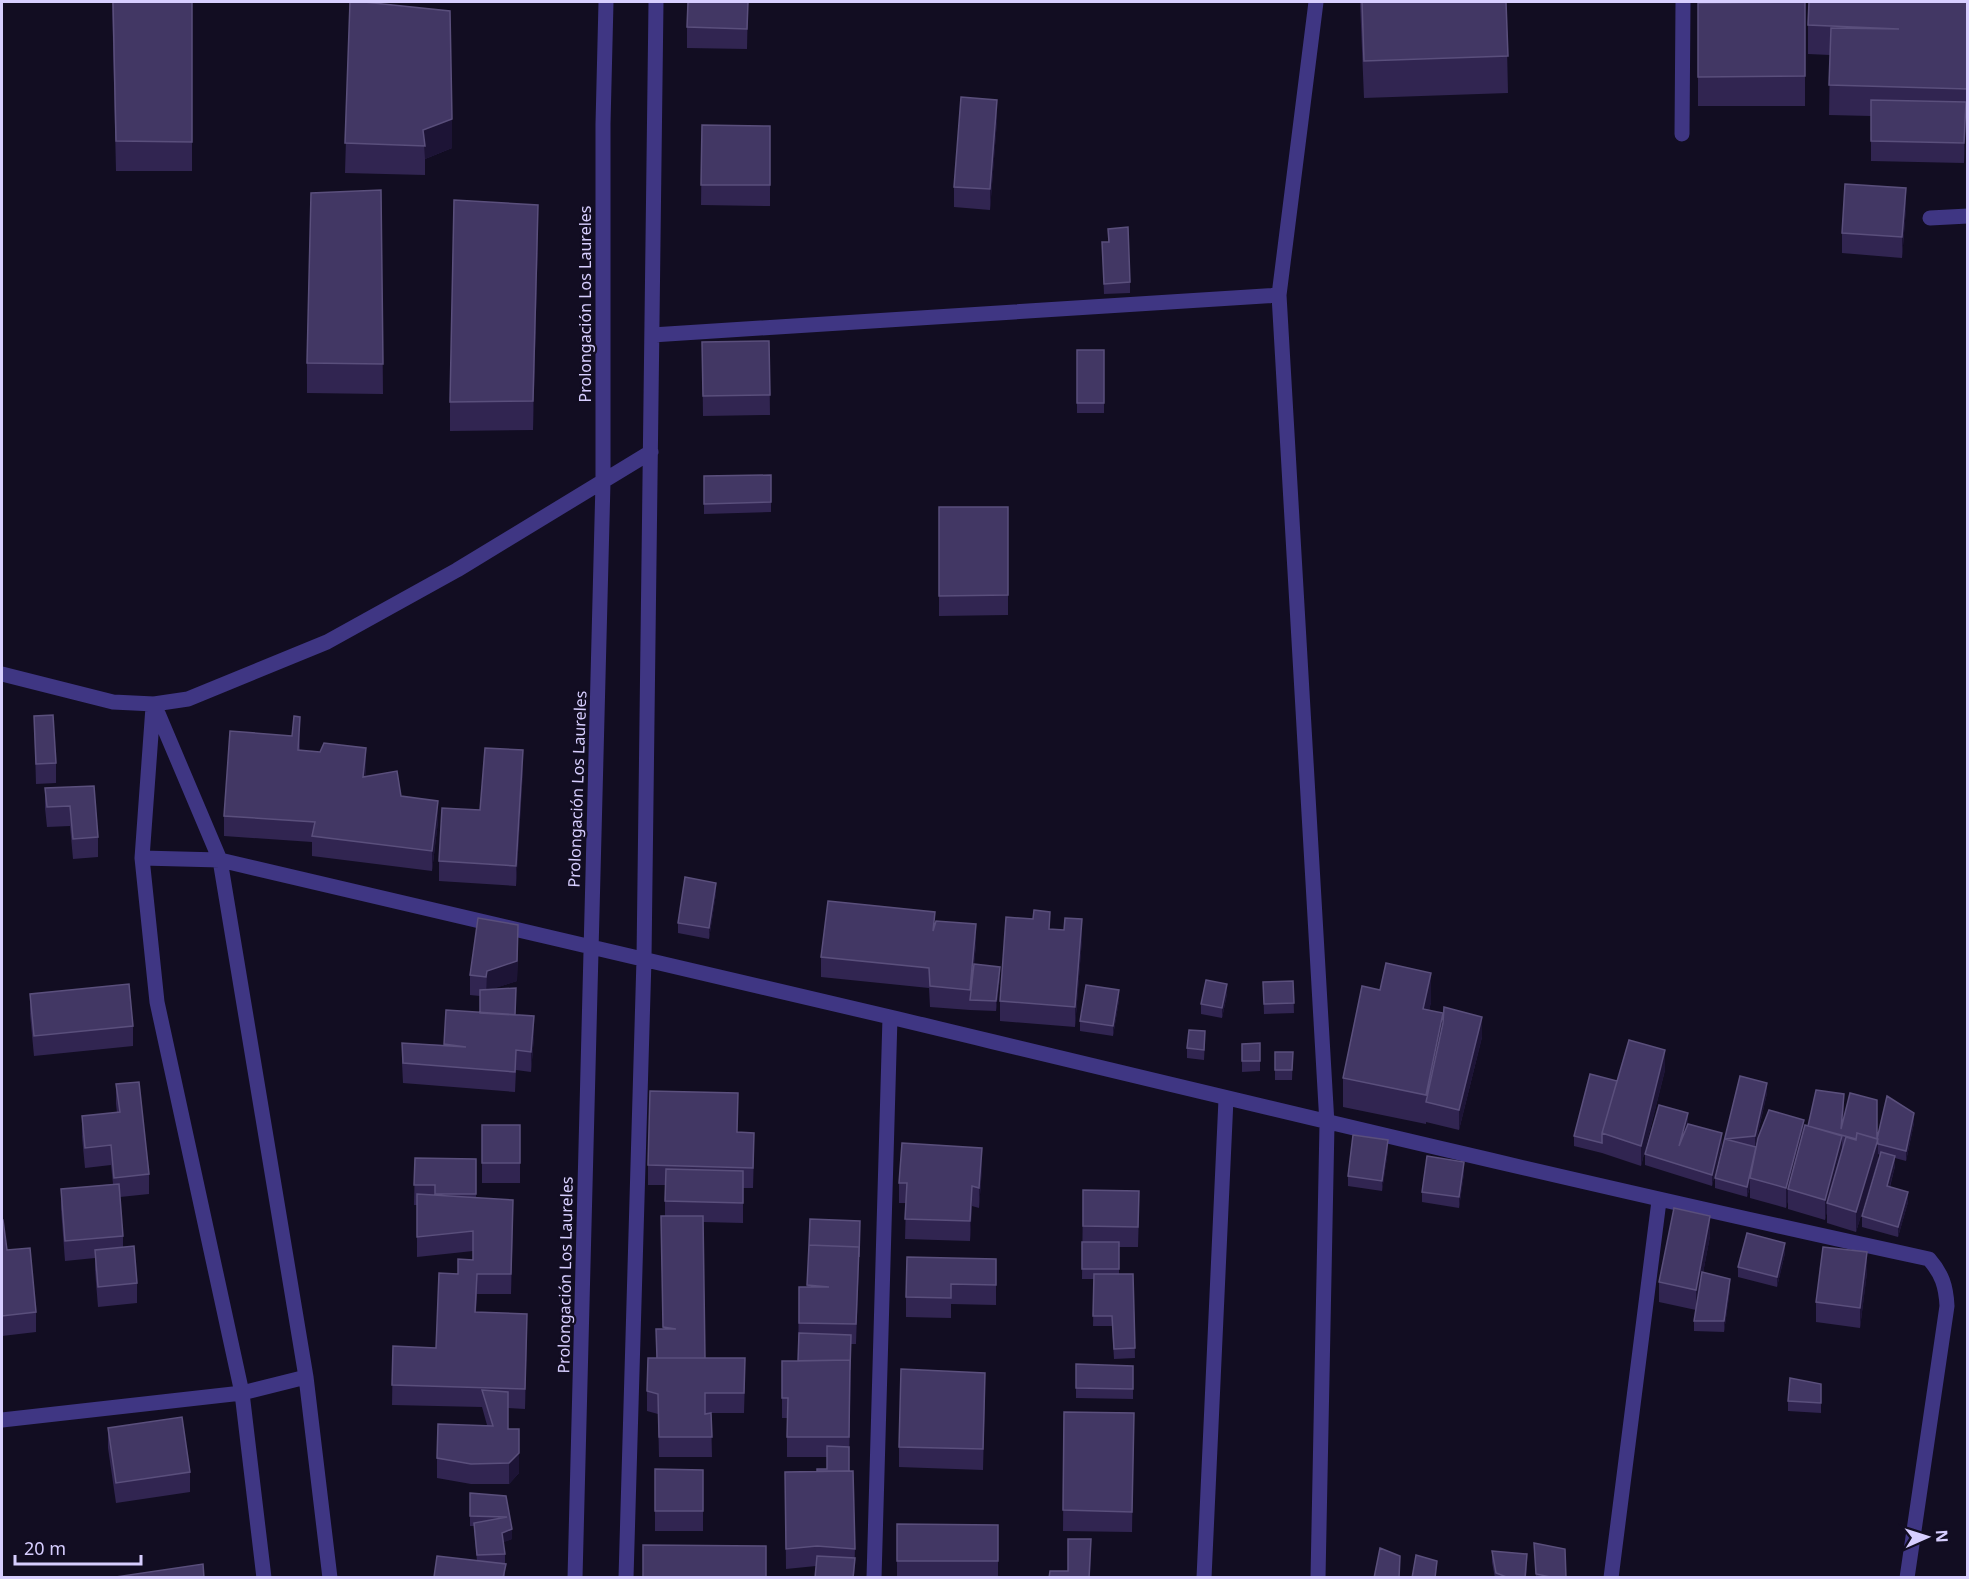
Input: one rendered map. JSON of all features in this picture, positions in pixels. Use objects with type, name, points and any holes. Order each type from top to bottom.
[{"type":"street","name":"Prolongación Los Laureles","points":[[575,1578],[603,482],[603,124],[606,2]]},
{"type":"street","points":[[626,1578],[644,959],[656,2]]},
{"type":"street","points":[[1316,2],[1279,295],[1327,1124],[1318,1578]]},
{"type":"street","points":[[1682,134],[1683,2]]},
{"type":"street","points":[[1930,218],[1968,216]]},
{"type":"street","points":[[652,334],[1279,295]]},
{"type":"street","points":[[2,674],[112,702],[154,704],[188,699],[327,642],[457,570],[651,452]]},
{"type":"street","points":[[154,704],[142,858],[158,1002],[242,1393],[264,1578]]},
{"type":"street","points":[[154,704],[220,860],[306,1377],[330,1578]]},
{"type":"street","points":[[142,858],[220,860],[890,1017],[1327,1124],[1929,1259],[1940,1271],[1946,1288],[1947,1306],[1907,1578]]},
{"type":"street","points":[[874,1578],[890,1017]]},
{"type":"street","points":[[1204,1578],[1226,1099]]},
{"type":"street","points":[[1611,1578],[1659,1200]]},
{"type":"street","points":[[2,1420],[242,1393],[306,1377]]},
{"type":"building","points":[[113,2],[192,2],[192,142],[116,141]]},
{"type":"building","points":[[350,2],[450,11],[452,119],[423,130],[425,146],[345,143]]},
{"type":"building","points":[[688,2],[748,2],[747,29],[687,27]]},
{"type":"building","points":[[1362,2],[1506,2],[1508,56],[1364,61]]},
{"type":"building","points":[[1805,2],[1805,76],[1698,77],[1698,3]]},
{"type":"building","points":[[1809,2],[1968,2],[1968,89],[1829,85],[1831,28],[1899,29],[1808,25]]},
{"type":"building","points":[[961,97],[997,100],[990,189],[954,187]]},
{"type":"building","points":[[1871,100],[1966,102],[1964,143],[1871,141]]},
{"type":"building","points":[[702,125],[770,126],[770,185],[701,185]]},
{"type":"building","points":[[1845,184],[1906,188],[1902,237],[1842,233]]},
{"type":"building","points":[[381,190],[383,364],[307,363],[311,193]]},
{"type":"building","points":[[454,200],[538,205],[533,401],[450,402]]},
{"type":"building","points":[[1128,227],[1130,282],[1104,284],[1102,242],[1109,242],[1108,229]]},
{"type":"building","points":[[769,341],[770,395],[703,396],[702,342]]},
{"type":"building","points":[[1077,350],[1104,350],[1104,403],[1077,403]]},
{"type":"building","points":[[771,475],[771,502],[704,504],[704,476]]},
{"type":"building","points":[[939,507],[1008,507],[1008,595],[939,596]]},
{"type":"building","points":[[53,715],[56,763],[36,764],[34,716]]},
{"type":"building","points":[[294,716],[300,717],[298,750],[320,752],[324,743],[366,748],[363,777],[397,771],[401,796],[438,801],[432,851],[312,836],[315,822],[224,816],[230,731],[292,736]]},
{"type":"building","points":[[485,748],[523,750],[516,866],[439,861],[442,808],[480,810]]},
{"type":"building","points":[[94,786],[98,837],[73,839],[70,806],[47,807],[45,788]]},
{"type":"building","points":[[685,877],[716,883],[709,928],[678,923]]},
{"type":"building","points":[[828,901],[935,912],[933,931],[936,921],[976,924],[970,990],[930,986],[929,968],[821,957]]},
{"type":"building","points":[[1034,910],[1050,912],[1049,929],[1064,930],[1065,918],[1082,919],[1075,1007],[1000,1001],[1006,917],[1033,919]]},
{"type":"building","points":[[478,918],[518,925],[517,961],[487,971],[486,977],[470,975]]},
{"type":"building","points":[[1386,963],[1431,973],[1423,1009],[1443,1013],[1426,1095],[1343,1078],[1362,986],[1380,990]]},
{"type":"building","points":[[974,964],[1000,967],[996,1001],[970,1000]]},
{"type":"building","points":[[1206,980],[1227,984],[1222,1008],[1201,1004]]},
{"type":"building","points":[[1293,981],[1294,1003],[1264,1004],[1263,982]]},
{"type":"building","points":[[129,984],[133,1026],[34,1036],[30,994]]},
{"type":"building","points":[[1086,985],[1119,990],[1113,1026],[1080,1021]]},
{"type":"building","points":[[516,988],[515,1015],[480,1013],[480,990]]},
{"type":"building","points":[[1444,1007],[1482,1017],[1459,1110],[1426,1102],[1443,1023]]},
{"type":"building","points":[[446,1010],[534,1016],[531,1052],[516,1050],[515,1072],[403,1063],[402,1043],[466,1047],[444,1044]]},
{"type":"building","points":[[1189,1030],[1205,1031],[1204,1050],[1187,1048]]},
{"type":"building","points":[[1629,1040],[1665,1050],[1641,1146],[1602,1133]]},
{"type":"building","points":[[1260,1043],[1260,1061],[1242,1061],[1242,1044]]},
{"type":"building","points":[[1275,1052],[1293,1052],[1292,1070],[1275,1070]]},
{"type":"building","points":[[1590,1074],[1617,1081],[1602,1133],[1602,1143],[1574,1136]]},
{"type":"building","points":[[1740,1076],[1767,1083],[1755,1136],[1725,1139],[1756,1147],[1747,1187],[1715,1178]]},
{"type":"building","points":[[139,1082],[149,1174],[114,1178],[111,1145],[85,1148],[82,1116],[120,1112],[116,1084]]},
{"type":"building","points":[[1816,1090],[1844,1094],[1841,1129],[1850,1093],[1877,1100],[1877,1139],[1857,1133],[1856,1139],[1808,1126]]},
{"type":"building","points":[[650,1091],[738,1093],[737,1132],[754,1133],[753,1168],[648,1165]]},
{"type":"building","points":[[1887,1096],[1914,1113],[1906,1151],[1878,1144],[1877,1139]]},
{"type":"building","points":[[1659,1105],[1688,1113],[1679,1146],[1688,1124],[1722,1133],[1712,1175],[1645,1154]]},
{"type":"building","points":[[1769,1110],[1804,1120],[1786,1188],[1750,1178],[1758,1138]]},
{"type":"building","points":[[482,1125],[520,1125],[520,1163],[482,1163]]},
{"type":"building","points":[[1805,1125],[1842,1136],[1825,1200],[1788,1189]]},
{"type":"building","points":[[1857,1133],[1878,1139],[1856,1212],[1827,1203],[1846,1137],[1856,1140]]},
{"type":"building","points":[[1353,1135],[1388,1140],[1382,1181],[1348,1176]]},
{"type":"building","points":[[902,1143],[982,1148],[979,1188],[972,1186],[970,1221],[905,1219],[907,1183],[899,1183]]},
{"type":"building","points":[[1881,1152],[1895,1156],[1887,1186],[1908,1192],[1898,1227],[1862,1216]]},
{"type":"building","points":[[1427,1156],[1464,1162],[1459,1197],[1422,1192]]},
{"type":"building","points":[[415,1158],[476,1159],[476,1194],[435,1194],[435,1185],[414,1185]]},
{"type":"building","points":[[666,1169],[743,1171],[743,1203],[665,1201]]},
{"type":"building","points":[[119,1184],[123,1236],[65,1241],[61,1189]]},
{"type":"building","points":[[1083,1190],[1139,1191],[1138,1227],[1083,1226]]},
{"type":"building","points":[[417,1194],[513,1200],[511,1274],[477,1274],[475,1312],[527,1314],[525,1389],[392,1385],[393,1346],[436,1348],[439,1273],[458,1274],[458,1259],[473,1260],[473,1231],[417,1237]]},
{"type":"building","points":[[1674,1208],[1710,1216],[1696,1290],[1659,1282]]},
{"type":"building","points":[[661,1216],[703,1216],[705,1358],[657,1358],[656,1329],[676,1329],[663,1327]]},
{"type":"building","points":[[810,1219],[860,1221],[859,1257],[859,1247],[809,1245]]},
{"type":"building","points":[[2,1220],[7,1250],[30,1248],[36,1312],[2,1316]]},
{"type":"building","points":[[1747,1233],[1785,1243],[1777,1277],[1738,1267]]},
{"type":"building","points":[[1082,1242],[1119,1242],[1119,1269],[1082,1269]]},
{"type":"building","points":[[809,1245],[859,1247],[856,1324],[799,1323],[799,1287],[829,1287],[807,1285]]},
{"type":"building","points":[[134,1246],[137,1283],[98,1287],[95,1250]]},
{"type":"building","points":[[1823,1247],[1867,1252],[1860,1308],[1816,1302]]},
{"type":"building","points":[[907,1257],[996,1259],[996,1285],[951,1284],[951,1298],[906,1297]]},
{"type":"building","points":[[1702,1272],[1730,1279],[1724,1321],[1694,1321]]},
{"type":"building","points":[[1094,1274],[1133,1274],[1135,1348],[1114,1349],[1112,1316],[1093,1316]]},
{"type":"building","points":[[799,1333],[851,1335],[850,1370],[850,1360],[798,1361]]},
{"type":"building","points":[[648,1358],[745,1358],[744,1393],[705,1393],[705,1414],[711,1413],[712,1437],[659,1437],[658,1394],[647,1391]]},
{"type":"building","points":[[850,1360],[849,1437],[787,1437],[788,1398],[782,1398],[782,1361]]},
{"type":"building","points":[[1076,1364],[1133,1366],[1133,1389],[1076,1388]]},
{"type":"building","points":[[901,1369],[985,1373],[983,1449],[899,1447]]},
{"type":"building","points":[[1790,1378],[1821,1384],[1821,1403],[1788,1401]]},
{"type":"building","points":[[482,1390],[508,1392],[508,1429],[519,1429],[519,1453],[509,1463],[471,1464],[437,1458],[438,1424],[493,1426]]},
{"type":"building","points":[[1064,1412],[1134,1413],[1132,1512],[1063,1510]]},
{"type":"building","points":[[182,1417],[190,1472],[116,1483],[108,1428]]},
{"type":"building","points":[[827,1446],[849,1447],[849,1471],[817,1471],[817,1469],[827,1469]]},
{"type":"building","points":[[655,1469],[703,1470],[703,1511],[655,1511]]},
{"type":"building","points":[[853,1471],[855,1549],[817,1546],[786,1549],[785,1472]]},
{"type":"building","points":[[470,1493],[506,1496],[512,1529],[502,1533],[505,1554],[477,1555],[474,1523],[507,1517],[470,1516]]},
{"type":"building","points":[[897,1524],[998,1525],[998,1561],[897,1561]]},
{"type":"building","points":[[1068,1539],[1091,1539],[1089,1578],[1049,1578],[1050,1571],[1068,1571]]},
{"type":"building","points":[[1534,1543],[1565,1549],[1566,1578],[1536,1574]]},
{"type":"building","points":[[643,1545],[766,1546],[766,1578],[643,1578]]},
{"type":"building","points":[[1380,1548],[1400,1556],[1399,1578],[1374,1578]]},
{"type":"building","points":[[1492,1551],[1527,1554],[1525,1578],[1509,1578],[1496,1573]]},
{"type":"building","points":[[1416,1555],[1437,1561],[1435,1578],[1412,1578]]},
{"type":"building","points":[[437,1556],[506,1564],[503,1578],[434,1577]]},
{"type":"building","points":[[817,1556],[855,1558],[853,1578],[815,1578]]},
{"type":"building","points":[[203,1564],[204,1578],[109,1578]]}]
